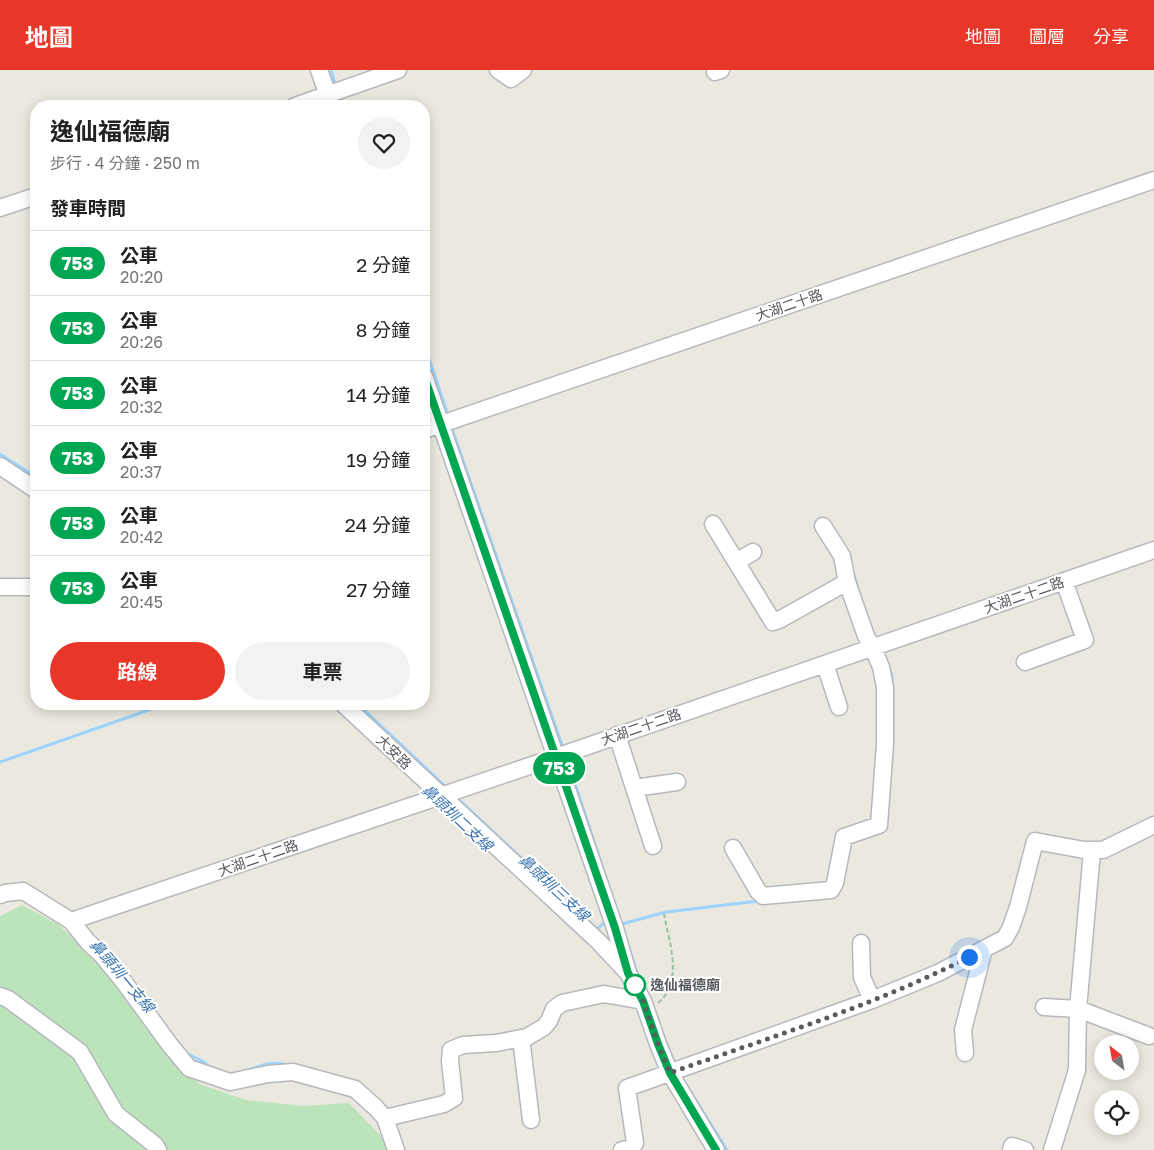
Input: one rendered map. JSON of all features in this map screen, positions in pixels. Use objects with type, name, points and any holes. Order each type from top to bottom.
[{"type":"street","points":[[319,70],[330,100],[398,70]]},
{"type":"street","points":[[498,70],[511,79],[523,70]]},
{"type":"street","name":"大湖二十路","points":[[430,428],[1154,180]]},
{"type":"street","points":[[0,208],[30,198]]},
{"type":"street","points":[[430,394],[615,928],[628,973]]},
{"type":"street","points":[[0,466],[30,486]]},
{"type":"street","points":[[713,524],[772,622],[847,582]]},
{"type":"street","points":[[733,848],[758,891],[763,896],[831,890],[835,883],[844,837],[879,825],[885,744],[885,687],[881,667],[866,636],[847,582],[842,556],[823,526]]},
{"type":"street","name":"大湖二十二路","points":[[71,921],[556,757],[1154,550]]},
{"type":"street","points":[[736,562],[753,552]]},
{"type":"street","points":[[1025,662],[1085,640],[1064,581]]},
{"type":"street","points":[[0,587],[30,587]]},
{"type":"street","points":[[825,664],[839,708]]},
{"type":"street","name":"大安路","points":[[349,710],[599,942],[628,973],[645,1007],[670,1073],[716,1150]]},
{"type":"street","points":[[617,735],[653,846]]},
{"type":"street","points":[[634,788],[677,782]]},
{"type":"street","points":[[622,1150],[632,1148],[635,1143],[627,1088],[872,1000],[938,973],[1005,938],[1011,927],[1035,841],[1092,851],[1103,850],[1154,825]]},
{"type":"street","points":[[1052,1150],[1077,1070],[1078,1009],[1092,851]]},
{"type":"street","points":[[0,895],[5,892],[23,891],[71,921],[124,982],[189,1068],[230,1082],[268,1074],[293,1072],[355,1089],[385,1118],[396,1150]]},
{"type":"street","points":[[862,943],[862,977],[872,1000]]},
{"type":"street","points":[[966,1053],[963,1030],[984,949]]},
{"type":"street","points":[[385,1118],[444,1104],[454,1098],[450,1062],[451,1050],[463,1045],[496,1043],[527,1037],[544,1027],[554,1009],[562,1003],[604,994],[645,1007]]},
{"type":"street","points":[[0,996],[8,999],[80,1052],[116,1114],[155,1145],[158,1150]]},
{"type":"street","points":[[1044,1007],[1078,1009],[1149,1036]]},
{"type":"street","points":[[521,1038],[530,1120]]},
{"type":"street","points":[[1011,1150],[1012,1146],[1025,1150]]},
{"type":"path","points":[[645,1007],[666,996],[674,970],[664,914]]},
{"type":"green space","points":[[22,905],[59,925],[103,970],[125,989],[161,1041],[199,1084],[246,1100],[303,1106],[349,1103],[382,1137],[387,1150],[0,1150],[0,916]]},
{"type":"waterway","points":[[331,70],[336,87]]},
{"type":"waterway","points":[[339,95],[341,100]]},
{"type":"waterway","points":[[430,362],[448,415]]},
{"type":"waterway","points":[[451,426],[563,748]]},
{"type":"waterway","name":"鼻頭圳三支線","points":[[0,454],[30,473]]},
{"type":"waterway","points":[[854,575],[858,588]]},
{"type":"waterway","points":[[889,668],[892,684]]},
{"type":"waterway","points":[[0,762],[149,710]]},
{"type":"waterway","name":"鼻頭圳三支線","points":[[364,710],[447,788]]},
{"type":"waterway","points":[[567,759],[638,976]]},
{"type":"waterway","name":"鼻頭圳三支線","points":[[455,796],[597,929]]},
{"type":"waterway","points":[[622,924],[666,912],[759,901]]},
{"type":"waterway","points":[[597,929],[606,921]]},
{"type":"waterway","points":[[663,1035],[669,1050]]},
{"type":"waterway","name":"鼻頭圳一支線","points":[[186,1053],[204,1062],[210,1068]]},
{"type":"waterway","name":"鼻頭圳一支線","points":[[247,1071],[268,1064],[289,1065]]},
{"type":"waterway","points":[[685,1083],[727,1150]]},
{"type":"bus line","name":"753","points":[[430,393],[615,928],[628,973],[643,1001],[670,1073],[716,1150]]},
{"type":"place","name":"逸仙福德廟","points":[[635,985]]},
{"type":"route","points":[[635,985],[643,1001],[670,1073],[872,1000],[938,973],[969,957]]},
{"type":"water label","name":"鼻頭圳二支線","points":[[457,818]]}]
